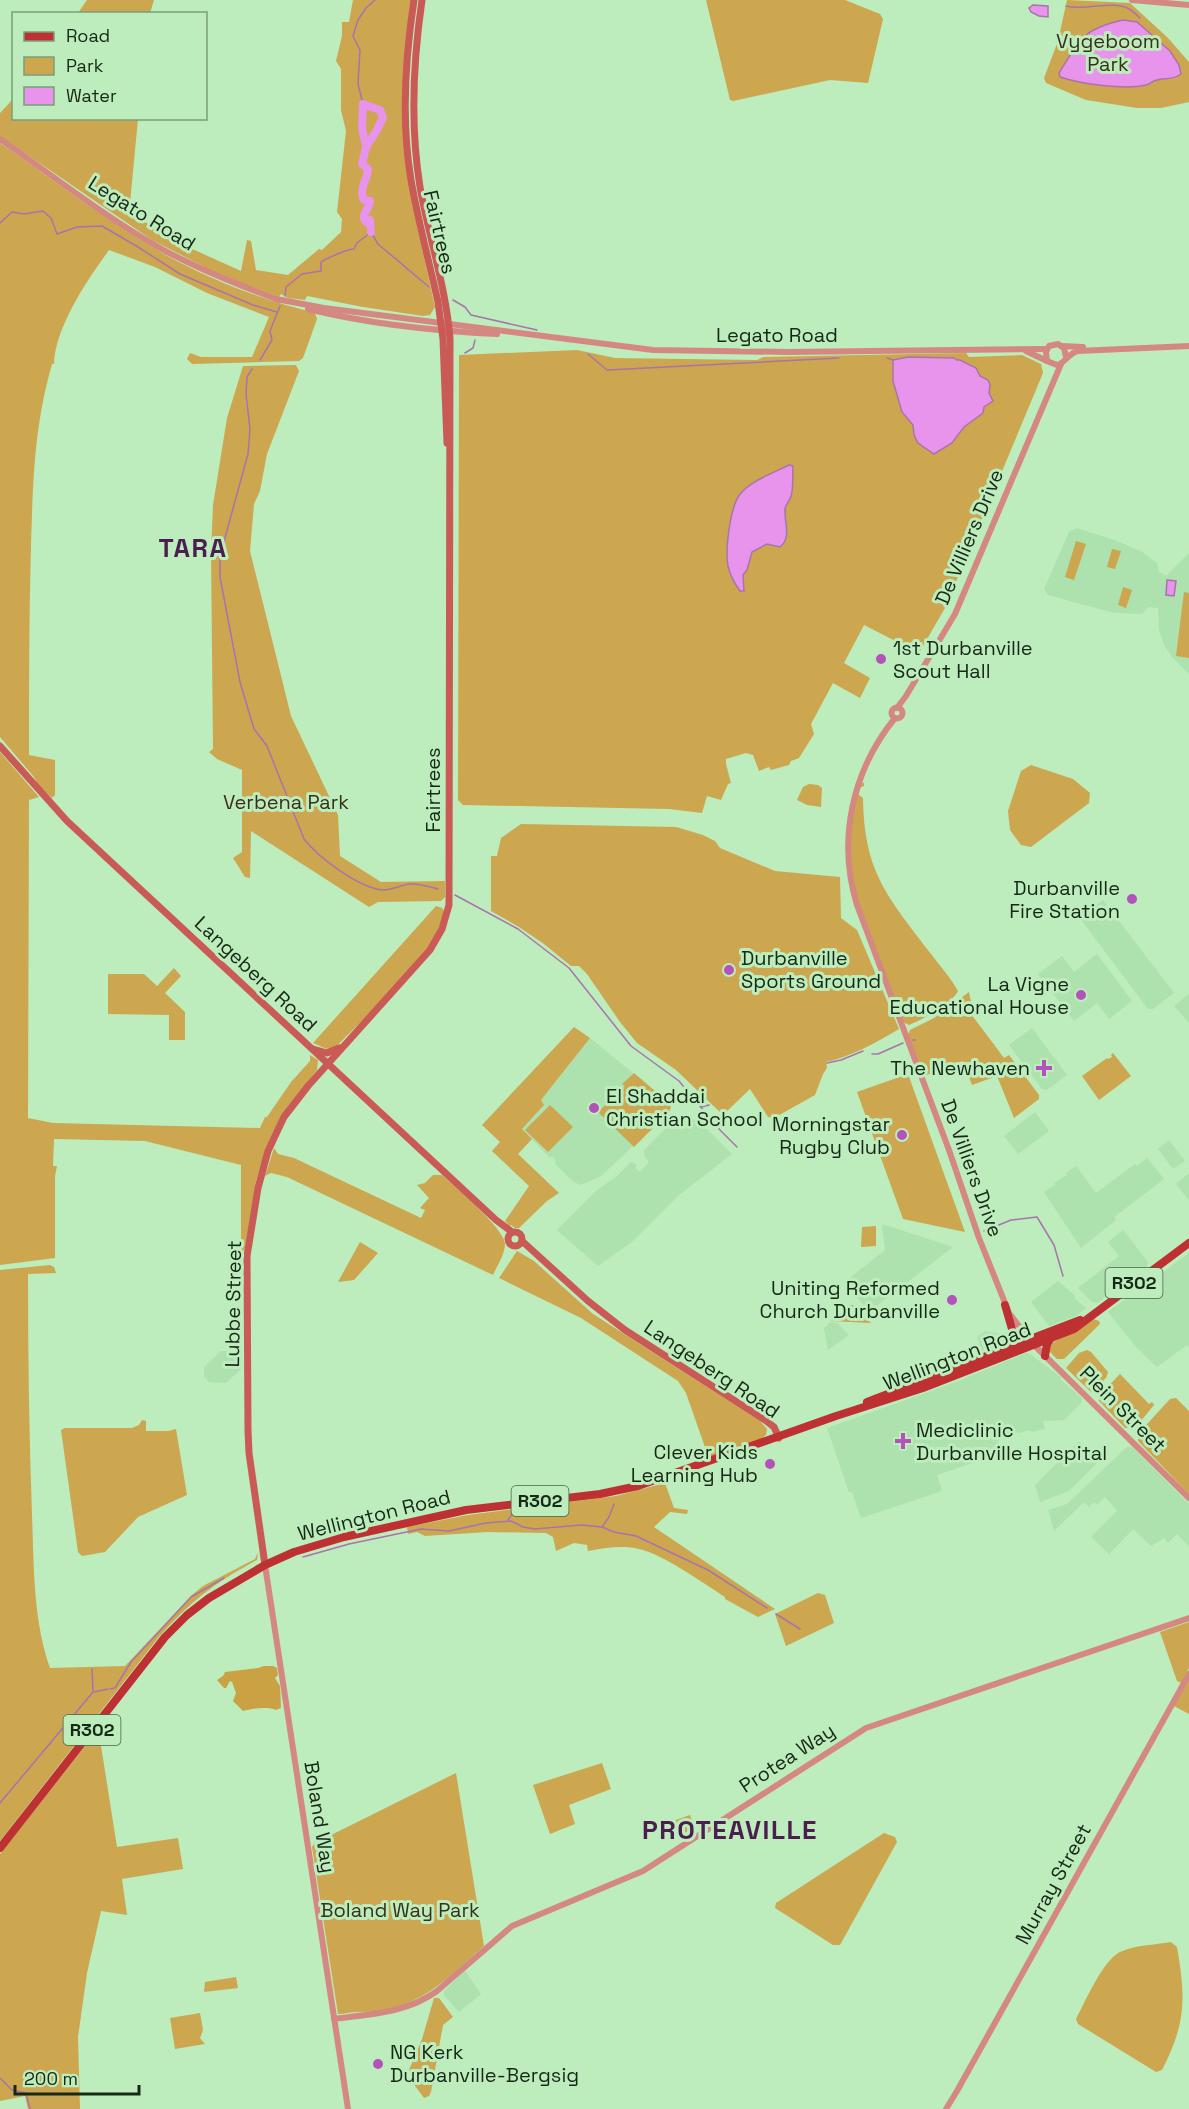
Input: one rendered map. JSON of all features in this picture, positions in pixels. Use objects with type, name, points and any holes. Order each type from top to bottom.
[{"type":"main road","name":"Fairtrees","points":[[414,0],[407,66],[405,116],[407,146],[411,179],[445,327]]},
{"type":"main road","name":"Fairtrees","points":[[328,1064],[425,958],[442,929],[449,905],[449,472],[446,428],[446,303],[420,185],[415,144],[414,70],[422,0]]},
{"type":"main road","name":"Langeberg Road","points":[[0,746],[62,816],[510,1235]]},
{"type":"main road","points":[[310,1048],[327,1053],[345,1045]]},
{"type":"main road","name":"Lubbe Street","points":[[265,1565],[248,1439],[247,1256],[261,1174],[272,1142],[291,1107],[328,1064]]},
{"type":"main road","points":[[520,1233],[521,1243],[510,1245],[510,1235],[520,1233]]},
{"type":"main road","name":"Langeberg Road","points":[[521,1243],[586,1305],[765,1420],[774,1427],[779,1438]]},
{"type":"main road","name":"Wellington Road","points":[[836,1416],[840,1412],[1008,1348],[1074,1329],[1189,1243]]},
{"type":"main road","points":[[1005,1305],[1014,1336],[1008,1348]]},
{"type":"main road","name":"Wellington Road","points":[[0,1848],[165,1637],[187,1615],[209,1598],[265,1565],[294,1552],[326,1542],[438,1515],[630,1488],[923,1388],[1086,1318]]},
{"type":"main road","points":[[1045,1356],[1047,1344],[1052,1337]]},
{"type":"street","points":[[1132,0],[1189,5]]},
{"type":"street","name":"Legato Road","points":[[0,139],[124,226],[162,249],[212,273],[276,299],[445,327],[653,350],[788,352],[1047,349]]},
{"type":"street","points":[[1144,348],[1055,344],[1047,349],[1045,355],[1048,362],[1061,364],[1066,357],[1078,351],[1189,346]]},
{"type":"street","points":[[1061,346],[1066,350],[1066,357]]},
{"type":"street","name":"Legato Road","points":[[1017,348],[1048,362]]},
{"type":"street","name":"De Villiers Drive","points":[[1048,362],[1052,376],[1051,385]]},
{"type":"street","name":"De Villiers Drive","points":[[1031,1342],[1005,1305],[937,1117],[878,964],[852,888],[848,844],[852,803],[866,765],[893,717],[901,717],[899,709],[955,614],[1061,364]]},
{"type":"street","name":"Plein Street","points":[[1031,1342],[1189,1498]]},
{"type":"street","name":"Boland Way","points":[[265,1565],[348,2109]]},
{"type":"street","name":"Protea Way","points":[[334,2019],[397,2010],[425,1999],[512,1926],[643,1871],[866,1728],[1189,1618]]},
{"type":"street","name":"Murray Street","points":[[946,2109],[1189,1674]]},
{"type":"shaded area","points":[[1077,528],[1142,552],[1157,563],[1159,572],[1166,576],[1189,553],[1189,674],[1164,645],[1159,630],[1158,608],[1148,607],[1142,614],[1114,613],[1048,595],[1044,589],[1069,532]]},
{"type":"shaded area","points":[[1103,900],[1174,993],[1153,1009],[1148,1009],[1082,921],[1082,916]]},
{"type":"shaded area","name":"La Vigne Educational House","points":[[1097,954],[1132,1001],[1109,1019],[1097,1003],[1074,1021],[1038,974],[1062,956],[1074,972]]},
{"type":"shaded area","points":[[1189,994],[1189,1023],[1174,1006]]},
{"type":"shaded area","name":"The Newhaven","points":[[1032,1028],[1067,1075],[1047,1090],[1042,1089],[1009,1045]]},
{"type":"shaded area","name":"El Shaddai Christian School","points":[[590,1038],[633,1073],[623,1084],[651,1112],[626,1137],[633,1146],[601,1176],[581,1185],[574,1182],[555,1164],[556,1161],[552,1156],[550,1158],[522,1129],[544,1105],[541,1100]]},
{"type":"shaded area","points":[[1035,1112],[1049,1131],[1018,1154],[1004,1136]]},
{"type":"shaded area","points":[[685,1115],[701,1123],[732,1154],[679,1195],[633,1241],[598,1266],[557,1230],[597,1190],[616,1177],[631,1162],[637,1165],[635,1168],[640,1172],[649,1162],[644,1156],[644,1150],[677,1117]]},
{"type":"shaded area","points":[[1169,1140],[1185,1161],[1173,1169],[1158,1149]]},
{"type":"shaded area","points":[[1147,1158],[1164,1179],[1114,1217],[1116,1220],[1081,1248],[1044,1192],[1076,1166],[1096,1193],[1135,1164],[1137,1166]]},
{"type":"shaded area","points":[[1189,1175],[1189,1200],[1176,1184]]},
{"type":"shaded area","points":[[882,1224],[953,1247],[870,1311],[845,1286],[845,1282],[885,1250]]},
{"type":"shaded area","points":[[1123,1230],[1148,1262],[1147,1266],[1097,1303],[1092,1302],[1078,1288],[1119,1256],[1108,1242]]},
{"type":"shaded area","points":[[1189,1253],[1189,1347],[1187,1345],[1157,1367],[1135,1346],[1108,1312]]},
{"type":"shaded area","points":[[1058,1281],[1086,1308],[1076,1316],[1049,1326],[1031,1302]]},
{"type":"shaded area","points":[[830,1322],[837,1323],[849,1335],[828,1350],[824,1328]]},
{"type":"shaded area","points":[[985,1331],[1008,1335],[1008,1340],[982,1351],[977,1337]]},
{"type":"shaded area","points":[[221,1351],[241,1351],[241,1369],[226,1383],[209,1382],[204,1377],[204,1367]]},
{"type":"shaded area","name":"Mediclinic Durbanville Hospital","points":[[1026,1353],[1062,1378],[1060,1379],[1082,1398],[1082,1402],[1064,1420],[1043,1421],[1045,1429],[1017,1432],[1000,1438],[995,1448],[979,1455],[981,1460],[937,1475],[942,1491],[861,1518],[852,1492],[849,1492],[827,1428],[956,1382]]},
{"type":"shaded area","points":[[1079,1441],[1099,1461],[1069,1491],[1040,1502],[1035,1485]]},
{"type":"shaded area","points":[[1127,1447],[1132,1447],[1189,1504],[1189,1546],[1177,1534],[1168,1543],[1164,1538],[1151,1546],[1133,1529],[1109,1554],[1091,1537],[1117,1511],[1105,1497],[1097,1505],[1094,1502],[1089,1507],[1084,1502],[1054,1531],[1048,1510],[1067,1504]]},
{"type":"shaded area","points":[[264,1666],[277,1668],[278,1675],[275,1678],[280,1686],[281,1708],[243,1711],[233,1701],[236,1693],[232,1682],[230,1681],[224,1688],[217,1680],[225,1672]]},
{"type":"shaded area","points":[[465,1971],[481,1994],[459,2012],[444,1995],[444,1991]]},
{"type":"green space","points":[[87,0],[154,0],[150,12],[79,12]]},
{"type":"green space","points":[[353,0],[411,0],[403,72],[416,221],[435,307],[430,315],[423,316],[363,307],[307,296],[305,300],[288,298],[281,294],[279,297],[226,278],[152,240],[0,136],[0,113],[12,100],[12,120],[138,120],[130,203],[138,218],[188,247],[241,271],[247,240],[251,241],[256,270],[288,275],[319,249],[322,250],[341,232],[342,219],[337,212],[346,131],[341,110],[341,69],[336,61],[342,36],[342,22],[349,22]]},
{"type":"green space","points":[[706,0],[845,0],[880,14],[883,19],[868,83],[830,80],[730,100]]},
{"type":"green space","name":"Vygeboom Park","points":[[1067,0],[1130,3],[1168,38],[1189,62],[1189,102],[1161,108],[1137,108],[1086,100],[1046,83],[1044,78],[1058,41]]},
{"type":"green space","points":[[0,143],[102,215],[166,255],[239,289],[315,313],[317,319],[303,358],[299,361],[192,364],[187,359],[190,353],[201,357],[252,357],[269,317],[207,293],[155,267],[109,250],[74,304],[60,335],[41,410],[33,499],[29,755],[55,760],[55,795],[52,798],[39,786],[0,737]]},
{"type":"green space","points":[[577,350],[615,358],[757,360],[763,357],[966,353],[969,357],[1022,355],[1041,364],[1043,373],[945,608],[919,653],[864,625],[844,663],[870,678],[860,698],[833,683],[811,724],[814,734],[799,758],[791,761],[789,765],[771,770],[769,767],[759,771],[753,755],[746,753],[726,759],[731,783],[728,784],[721,800],[707,796],[702,813],[669,809],[463,805],[458,800],[459,355]]},
{"type":"green space","name":"Verbena Park","points":[[296,365],[299,371],[267,454],[260,491],[254,504],[250,551],[291,716],[338,815],[340,856],[381,882],[445,881],[445,897],[441,901],[378,902],[369,907],[251,831],[250,878],[245,877],[233,858],[242,852],[242,770],[217,759],[209,752],[213,749],[211,552],[213,505],[227,418],[243,366]]},
{"type":"green space","points":[[1076,541],[1086,544],[1074,580],[1065,577]]},
{"type":"green space","points":[[1112,549],[1121,551],[1115,569],[1107,567]]},
{"type":"green space","points":[[1123,587],[1132,590],[1126,608],[1118,605]]},
{"type":"green space","points":[[1184,592],[1189,593],[1189,658],[1176,656]]},
{"type":"green space","points":[[0,752],[39,797],[29,800],[28,1118],[53,1123],[260,1128],[265,1117],[291,1082],[310,1061],[310,1055],[318,1060],[317,1070],[286,1109],[266,1148],[256,1181],[245,1248],[242,1253],[237,1254],[241,1248],[241,1165],[145,1141],[54,1139],[53,1166],[57,1166],[55,1258],[0,1265]]},
{"type":"green space","points":[[1031,765],[1073,779],[1090,793],[1089,803],[1031,847],[1021,845],[1010,830],[1008,811],[1021,771]]},
{"type":"green space","points":[[861,782],[864,786],[858,794],[863,798],[868,846],[881,883],[902,916],[958,991],[944,1006],[909,1025],[903,1022],[875,952],[859,905],[854,881],[850,857],[850,832],[853,813]]},
{"type":"green space","points":[[809,784],[822,788],[821,807],[807,805],[797,800],[803,787]]},
{"type":"green space","name":"Durbanville Sports Ground","points":[[521,824],[676,827],[703,835],[715,841],[720,848],[775,871],[840,877],[841,918],[857,930],[899,1029],[855,1053],[826,1062],[827,1068],[815,1095],[774,1118],[768,1117],[750,1089],[723,1115],[676,1070],[637,1043],[579,966],[571,966],[544,944],[491,911],[491,856],[497,856],[501,838]]},
{"type":"green space","points":[[436,906],[444,911],[439,929],[429,947],[399,984],[335,1048],[326,1049],[313,1043]]},
{"type":"green space","points":[[174,968],[181,976],[165,993],[185,1012],[185,1040],[169,1040],[169,1015],[108,1014],[108,974],[144,974],[157,986]]},
{"type":"green space","points":[[969,992],[972,1007],[968,1010],[1004,1058],[1009,1055],[1039,1095],[1039,1099],[1014,1118],[997,1076],[972,1085],[963,1061],[924,1076],[908,1035],[910,1030],[934,1018]]},
{"type":"green space","points":[[574,1027],[590,1038],[541,1100],[544,1105],[522,1129],[532,1139],[518,1154],[559,1193],[547,1201],[519,1228],[515,1228],[505,1221],[529,1186],[492,1151],[500,1142],[482,1125]]},
{"type":"green space","points":[[1113,1053],[1131,1076],[1099,1100],[1082,1076],[1107,1058],[1112,1057]]},
{"type":"green space","points":[[634,1073],[671,1107],[669,1112],[634,1147],[598,1112],[625,1086],[622,1084]]},
{"type":"green space","name":"Morningstar Rugby Club","points":[[908,1074],[965,1232],[903,1219],[857,1092]]},
{"type":"green space","points":[[550,1105],[573,1127],[548,1152],[525,1130]]},
{"type":"green space","points":[[274,1148],[278,1154],[294,1158],[421,1218],[425,1210],[420,1208],[429,1198],[417,1185],[425,1183],[433,1175],[442,1175],[478,1208],[503,1237],[504,1252],[493,1275],[287,1177],[271,1173],[265,1176]]},
{"type":"green space","points":[[876,1226],[876,1246],[861,1247],[862,1227]]},
{"type":"green space","points":[[360,1242],[378,1253],[354,1280],[338,1282]]},
{"type":"green space","points":[[517,1251],[534,1261],[593,1314],[760,1421],[767,1429],[766,1435],[760,1440],[705,1459],[706,1450],[686,1393],[678,1381],[581,1318],[499,1278]]},
{"type":"green space","points":[[50,1265],[54,1267],[56,1273],[28,1274],[29,1424],[34,1573],[40,1631],[50,1668],[125,1666],[192,1595],[203,1586],[255,1559],[258,1552],[257,1560],[203,1594],[158,1638],[0,1841],[0,1270]]},
{"type":"green space","points":[[847,1305],[853,1305],[871,1323],[831,1321]]},
{"type":"green space","points":[[1094,1319],[1100,1324],[1064,1359],[1057,1359],[1050,1352],[1049,1347],[1052,1344]]},
{"type":"green space","points":[[1087,1350],[1108,1372],[1106,1378],[1091,1392],[1066,1368],[1079,1353]]},
{"type":"green space","points":[[1120,1374],[1149,1404],[1152,1402],[1154,1405],[1135,1428],[1125,1428],[1099,1401],[1099,1396]]},
{"type":"green space","points":[[1176,1398],[1189,1411],[1189,1494],[1138,1441],[1138,1434],[1170,1399]]},
{"type":"green space","points":[[142,1420],[146,1421],[146,1431],[176,1429],[187,1495],[138,1517],[105,1552],[82,1556],[78,1552],[61,1430],[65,1428],[132,1428],[139,1425]]},
{"type":"green space","points":[[665,1483],[674,1508],[688,1510],[687,1514],[670,1512],[654,1527],[775,1609],[758,1617],[725,1599],[671,1563],[639,1549],[620,1547],[588,1551],[587,1545],[574,1543],[556,1551],[553,1537],[546,1533],[488,1532],[425,1536],[417,1532],[408,1534],[407,1527],[468,1515],[616,1496]]},
{"type":"green space","points":[[818,1593],[825,1595],[834,1623],[786,1646],[775,1614]]},
{"type":"green space","points":[[1189,1622],[1189,1668],[1181,1683],[1177,1681],[1160,1632]]},
{"type":"green space","points":[[1189,1680],[1189,1714],[1174,1706]]},
{"type":"green space","points":[[97,1731],[117,1847],[178,1838],[183,1869],[122,1879],[127,1915],[101,1911],[87,1973],[78,2037],[80,2109],[28,2109],[25,2096],[0,2101],[0,1854]]},
{"type":"green space","points":[[602,1763],[611,1789],[569,1805],[575,1824],[550,1834],[533,1785]]},
{"type":"green space","name":"Boland Way Park","points":[[456,1773],[484,1946],[441,1983],[413,2001],[378,2011],[338,2014],[312,1847],[315,1843]]},
{"type":"green space","points":[[690,1815],[695,1829],[678,1835],[673,1821]]},
{"type":"green space","points":[[884,1833],[895,1837],[897,1842],[840,1945],[833,1945],[775,1908],[776,1903]]},
{"type":"green space","points":[[1171,1942],[1177,1947],[1180,1965],[1182,2010],[1180,2024],[1170,2053],[1162,2070],[1156,2072],[1078,2024],[1076,2019],[1095,1982],[1114,1956],[1132,1948]]},
{"type":"green space","points":[[236,1977],[238,1988],[204,1992],[205,1982]]},
{"type":"green space","points":[[434,1998],[439,1998],[453,2017],[443,2025],[431,2092],[424,2098],[407,2075],[422,2039]]},
{"type":"green space","points":[[200,2013],[203,2030],[200,2038],[205,2044],[175,2049],[170,2018]]},
{"type":"water","points":[[1033,5],[1048,6],[1048,17],[1031,12],[1029,8]]},
{"type":"water","points":[[1123,20],[1137,22],[1170,51],[1179,65],[1181,74],[1147,85],[1127,87],[1091,84],[1060,77],[1059,73],[1072,52],[1090,32]]},
{"type":"water","points":[[908,357],[960,360],[976,368],[980,376],[988,380],[990,385],[989,393],[993,401],[984,407],[983,413],[964,427],[952,443],[934,454],[918,443],[913,425],[902,412],[893,381],[893,360]]},
{"type":"water","points":[[789,465],[793,466],[793,485],[785,509],[786,539],[780,547],[767,544],[752,552],[747,570],[743,575],[744,591],[740,591],[730,573],[727,559],[729,528],[737,499],[751,484]]},
{"type":"water","points":[[1167,580],[1176,581],[1174,596],[1166,595]]},
{"type":"waterway","points":[[363,104],[358,84],[360,50],[353,36],[358,20],[375,0]]},
{"type":"waterway","points":[[1066,6],[1122,6],[1140,18]]},
{"type":"waterway","points":[[366,147],[362,128],[363,104],[380,110],[383,117],[366,147],[362,164],[368,169],[362,196],[364,200],[370,201],[364,219],[366,222],[370,220],[371,232]]},
{"type":"waterway","points":[[0,223],[12,212],[24,214],[43,211],[51,218],[57,234],[77,227],[102,226],[180,274],[253,305],[277,312]]},
{"type":"waterway","points":[[285,296],[286,287],[302,274],[321,271],[321,262],[354,249],[357,243],[371,232],[378,244],[429,287]]},
{"type":"waterway","points":[[453,300],[465,307],[471,315],[537,330]]},
{"type":"waterway","points":[[260,360],[272,340],[270,331],[280,306]]},
{"type":"waterway","points":[[465,353],[473,348],[475,340]]},
{"type":"waterway","points":[[588,354],[607,370],[839,358]]},
{"type":"waterway","points":[[887,358],[893,360]]},
{"type":"waterway","points":[[252,369],[247,377],[246,394],[250,429],[248,454],[220,556],[220,577],[240,682],[254,729],[267,746],[304,839],[319,855],[351,878],[373,888],[386,890],[413,884],[438,889]]},
{"type":"waterway","points":[[455,895],[518,929],[569,968],[631,1046],[679,1081],[737,1147]]},
{"type":"waterway","points":[[872,1054],[878,1054],[903,1043]]},
{"type":"waterway","points":[[827,1063],[863,1051]]},
{"type":"waterway","points":[[701,1107],[709,1105]]},
{"type":"waterway","points":[[984,1231],[1011,1220],[1037,1217],[1054,1245],[1063,1276]]},
{"type":"waterway","points":[[602,1527],[614,1504]]},
{"type":"waterway","points":[[508,1520],[514,1511]]},
{"type":"waterway","points":[[303,1557],[349,1544],[421,1529],[449,1531],[486,1523],[511,1521],[523,1527],[535,1529],[581,1525],[602,1527],[636,1536],[708,1570],[767,1608]]},
{"type":"waterway","points":[[110,1689],[115,1688],[131,1662],[191,1597],[224,1578]]},
{"type":"waterway","points":[[776,1614],[800,1629]]},
{"type":"waterway","points":[[0,1803],[93,1692],[92,1669]]},
{"type":"waterway","points":[[94,1692],[108,1689]]},
{"type":"waterway","points":[[0,2078],[12,2090],[26,2093],[30,2109]]},
{"type":"place","name":"1st Durbanville Scout Hall","points":[[881,659]]},
{"type":"place","name":"Durbanville Fire Station","points":[[1132,899]]},
{"type":"place","name":"Durbanville Sports Ground","points":[[729,970]]},
{"type":"place","name":"La Vigne Educational House","points":[[1081,995]]},
{"type":"place","name":"The Newhaven","points":[[1044,1068]]},
{"type":"place","name":"El Shaddai Christian School","points":[[594,1108]]},
{"type":"place","name":"Morningstar Rugby Club","points":[[902,1135]]},
{"type":"place","name":"Uniting Reformed Church Durbanville","points":[[952,1300]]},
{"type":"place","name":"Mediclinic Durbanville Hospital","points":[[903,1441]]},
{"type":"place","name":"Clever Kids Learning Hub","points":[[770,1464]]},
{"type":"place","name":"NG Kerk Durbanville-Bergsig","points":[[378,2064]]},
{"type":"district","name":"TARA","points":[[193,548]]},
{"type":"district","name":"PROTEAVILLE","points":[[730,1830]]}]
